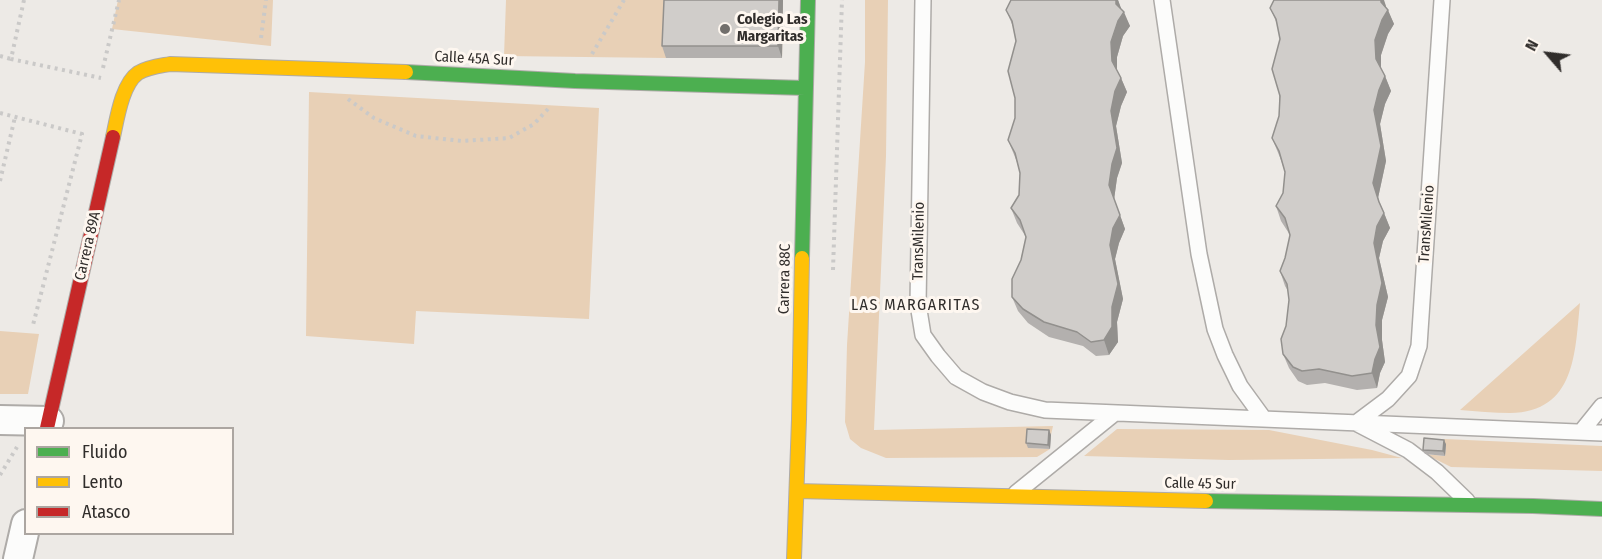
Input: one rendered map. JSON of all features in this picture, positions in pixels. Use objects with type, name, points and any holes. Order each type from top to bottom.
[{"type":"street","name":"Carrera 88C","points":[[794,559],[808,0]]},
{"type":"street","name":"Calle 45A Sur","points":[[142,70],[170,64],[805,88]]},
{"type":"street","name":"Carrera 89A","points":[[48,425],[124,93],[130,80],[142,70]]},
{"type":"street","points":[[0,420],[48,425]]},
{"type":"street","name":"Calle 45 Sur","points":[[797,491],[1602,509]]},
{"type":"street","points":[[18,559],[24,533]]},
{"type":"lane","name":"TransMilenio","points":[[923,0],[918,304],[923,335],[956,377],[983,392],[1010,402],[1045,410],[1602,433]]},
{"type":"lane","points":[[1162,0],[1198,254],[1215,329],[1240,386],[1264,419]]},
{"type":"lane","name":"TransMilenio","points":[[1356,423],[1388,399],[1409,376],[1419,346],[1442,0]]},
{"type":"lane","points":[[1581,432],[1602,405]]},
{"type":"lane","points":[[1011,497],[1115,413]]},
{"type":"lane","points":[[1356,423],[1408,450],[1437,472],[1472,505]]},
{"type":"path","points":[[11,60],[24,0]]},
{"type":"path","points":[[0,56],[101,78],[119,0]]},
{"type":"path","points":[[251,67],[262,31],[266,0]]},
{"type":"path","points":[[0,114],[82,134],[33,325]]},
{"type":"path","points":[[0,181],[15,117]]},
{"type":"path","points":[[0,475],[20,442]]},
{"type":"shaded area","points":[[118,0],[273,0],[271,46],[112,29]]},
{"type":"shaded area","points":[[506,0],[783,0],[782,58],[504,56]]},
{"type":"shaded area","points":[[865,0],[888,0],[886,156],[874,430],[1053,426],[1051,435],[1029,434],[1028,448],[1050,449],[1037,457],[886,458],[861,448],[850,439],[845,422],[847,345],[865,62]]},
{"type":"shaded area","points":[[309,92],[599,108],[589,319],[416,311],[414,344],[306,336]]},
{"type":"shaded area","points":[[1580,303],[1576,341],[1568,376],[1560,391],[1548,402],[1532,410],[1510,413],[1460,410]]},
{"type":"shaded area","points":[[0,331],[39,334],[28,394],[0,394]]},
{"type":"shaded area","points":[[1117,429],[1269,430],[1402,458],[1229,460],[1084,456]]},
{"type":"shaded area","points":[[1444,439],[1602,446],[1602,471],[1451,467],[1425,454],[1445,456]]},
{"type":"building","name":"Colegio Las Margaritas","points":[[664,0],[779,0],[778,46],[662,46]]},
{"type":"building","points":[[1011,0],[1116,0],[1116,4],[1124,12],[1118,21],[1111,42],[1112,61],[1121,78],[1115,91],[1111,111],[1117,148],[1109,185],[1120,215],[1113,228],[1110,245],[1118,284],[1112,307],[1112,327],[1104,340],[1091,342],[1077,332],[1044,322],[1023,309],[1012,297],[1012,279],[1021,260],[1026,237],[1020,220],[1011,208],[1019,195],[1020,173],[1015,153],[1008,140],[1015,118],[1015,98],[1008,71],[1016,41],[1012,21],[1006,10]]},
{"type":"building","points":[[1274,0],[1381,0],[1388,10],[1375,40],[1376,59],[1385,76],[1374,110],[1381,146],[1373,183],[1384,213],[1377,226],[1374,243],[1382,283],[1377,305],[1376,325],[1380,347],[1372,373],[1352,376],[1319,369],[1302,371],[1293,367],[1283,354],[1281,339],[1286,326],[1289,300],[1287,284],[1280,271],[1290,235],[1285,218],[1276,206],[1283,193],[1285,172],[1279,151],[1272,138],[1279,116],[1280,96],[1272,69],[1280,39],[1276,19],[1270,8]]},
{"type":"building","points":[[1027,429],[1049,430],[1048,445],[1026,443]]},
{"type":"building","points":[[1424,438],[1444,440],[1443,451],[1423,450]]},
{"type":"traffic: fast","points":[[802,258],[808,0]]},
{"type":"traffic: fast","points":[[406,72],[575,81],[805,88]]},
{"type":"traffic: fast","points":[[1206,501],[1602,509]]},
{"type":"traffic: slow","points":[[113,137],[121,102],[132,78],[154,67],[170,64],[406,72]]},
{"type":"traffic: slow","points":[[794,559],[802,258]]},
{"type":"traffic: slow","points":[[797,491],[1206,501]]},
{"type":"traffic: jam","points":[[47,427],[113,137]]},
{"type":"place","name":"Colegio Las Margaritas","points":[[725,29]]},
{"type":"district","name":"LAS MARGARITAS","points":[[916,306]]}]
